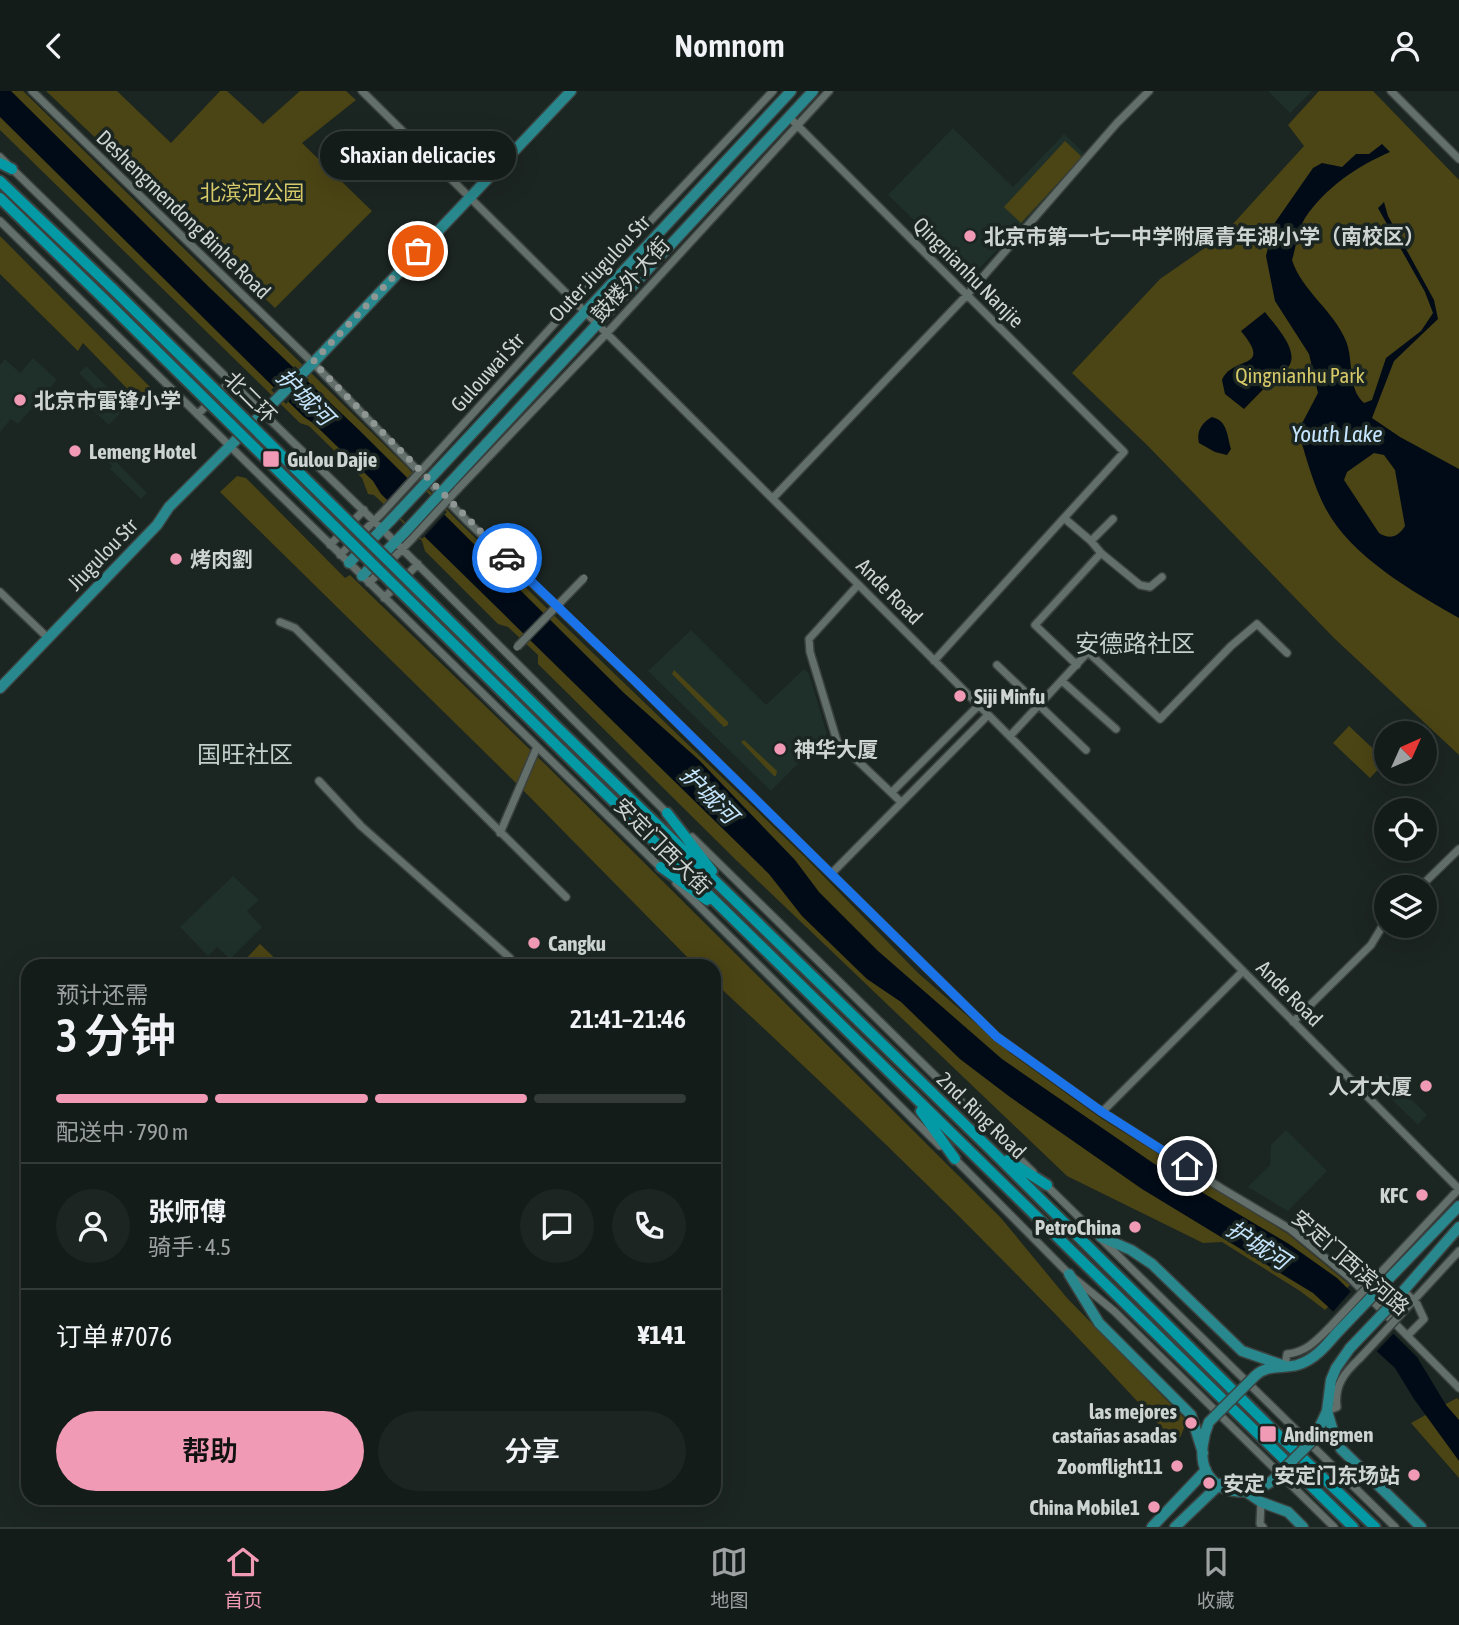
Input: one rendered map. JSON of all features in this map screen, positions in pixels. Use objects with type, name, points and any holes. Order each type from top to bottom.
[{"type":"highway","points":[[0,163],[12,169]]},
{"type":"highway","name":"北二环","points":[[0,181],[113,288],[740,906]]},
{"type":"highway","name":"北二环","points":[[0,198],[553,742]]},
{"type":"highway","name":"2nd. Ring Road","points":[[553,742],[1353,1527]]},
{"type":"highway","points":[[667,813],[740,906]]},
{"type":"highway","points":[[661,867],[732,918]]},
{"type":"highway","name":"2nd. Ring Road","points":[[740,906],[1375,1527]]},
{"type":"highway","points":[[905,1088],[954,1159]]},
{"type":"highway","points":[[990,1149],[1047,1185]]},
{"type":"main road","name":"Outer Jiugulou Str","points":[[387,516],[437,471],[791,91]]},
{"type":"main road","name":"鼓楼外大街","points":[[454,487],[597,323],[813,91]]},
{"type":"main road","points":[[313,362],[569,92]]},
{"type":"main road","name":"Jiugulou Str","points":[[0,688],[157,525],[169,506],[313,362]]},
{"type":"main road","points":[[366,580],[454,487]]},
{"type":"main road","points":[[349,563],[382,529],[387,516]]},
{"type":"main road","points":[[1203,1453],[1203,1440],[1209,1422],[1255,1376],[1267,1368],[1297,1365],[1319,1353],[1333,1331],[1373,1288],[1459,1206]]},
{"type":"main road","points":[[1421,1527],[1342,1449],[1333,1431],[1331,1380],[1350,1348],[1459,1227]]},
{"type":"main road","points":[[1101,1237],[1131,1250],[1152,1264],[1242,1350],[1285,1366]]},
{"type":"main road","points":[[1069,1274],[1099,1323],[1191,1415],[1206,1470],[1220,1484],[1238,1493],[1264,1488],[1314,1439],[1332,1409]]},
{"type":"main road","points":[[1152,1527],[1206,1470]]},
{"type":"main road","points":[[1175,1527],[1220,1484]]},
{"type":"main road","points":[[1248,1493],[1261,1502],[1288,1512],[1303,1527]]},
{"type":"street","name":"Deshengmendong Binhe Road","points":[[32,91],[313,362]]},
{"type":"street","name":"Ande Road","points":[[362,91],[773,498],[1459,1189]]},
{"type":"street","name":"鼓楼外大街","points":[[454,487],[607,333],[829,91]]},
{"type":"street","points":[[773,498],[967,295],[1117,123],[1149,91]]},
{"type":"street","points":[[1391,91],[1459,159]]},
{"type":"street","points":[[768,93],[778,105]]},
{"type":"street","name":"Gulouwai Str","points":[[387,516],[428,463],[768,93]]},
{"type":"street","name":"Qingnianhu Nanjie","points":[[789,117],[1124,452],[1064,518]]},
{"type":"street","name":"安定门西大街","points":[[0,157],[364,510],[667,813],[1395,1527]]},
{"type":"street","name":"安定门西大街","points":[[0,221],[661,867],[1069,1274],[1114,1311],[1334,1527]]},
{"type":"street","name":"安定门西滨河路","points":[[313,362],[468,522],[635,681],[997,1037],[1102,1112],[1290,1229],[1335,1266],[1458,1385]]},
{"type":"street","points":[[198,414],[231,381]]},
{"type":"street","points":[[330,545],[364,510]]},
{"type":"street","points":[[340,555],[374,520],[387,516]]},
{"type":"street","points":[[934,661],[1064,518],[1140,585],[1150,587],[1162,577]]},
{"type":"street","points":[[1091,541],[1113,519]]},
{"type":"street","points":[[1077,665],[1035,625],[1101,553]]},
{"type":"street","points":[[384,598],[418,564]]},
{"type":"street","points":[[509,655],[584,578]]},
{"type":"street","points":[[858,585],[808,639],[810,652],[837,741],[901,801]]},
{"type":"street","points":[[0,592],[48,638]]},
{"type":"street","points":[[280,622],[295,628],[566,897]]},
{"type":"street","points":[[1010,736],[1088,652],[1160,719],[1231,646],[1257,624],[1287,653]]},
{"type":"street","points":[[997,665],[1086,750]]},
{"type":"street","points":[[1062,681],[1116,729]]},
{"type":"street","points":[[892,792],[978,706]]},
{"type":"street","points":[[831,874],[988,715]]},
{"type":"street","points":[[500,832],[537,747]]},
{"type":"street","points":[[319,781],[360,826],[510,958]]},
{"type":"street","points":[[1432,875],[1459,849]]},
{"type":"street","points":[[1293,1022],[1375,938]]},
{"type":"street","points":[[1102,1112],[1243,971]]},
{"type":"street","points":[[1373,1288],[1377,1277],[1459,1189]]},
{"type":"street","points":[[1332,1409],[1342,1377],[1459,1251]]},
{"type":"street","points":[[1335,1266],[1356,1263],[1377,1277]]},
{"type":"street","points":[[1403,1290],[1422,1312],[1424,1319],[1408,1335]]},
{"type":"street","points":[[1285,1366],[1287,1354],[1310,1347],[1333,1331]]},
{"type":"street","points":[[1261,1502],[1260,1524],[1263,1527]]},
{"type":"shaded area","points":[[1268,91],[1312,91],[1290,113]]},
{"type":"shaded area","name":"北京市第一七一中学附属青年湖小学（南校区）","points":[[953,128],[1013,187],[1064,134],[1087,156],[972,276],[888,195]]},
{"type":"shaded area","name":"北京市雷锋小学","points":[[33,358],[57,380],[18,424],[11,419],[0,432],[0,365],[5,359],[20,373]]},
{"type":"shaded area","points":[[86,366],[127,406],[109,425],[93,410],[104,398],[79,373]]},
{"type":"shaded area","points":[[104,446],[147,493],[141,499],[110,469],[112,466],[97,452]]},
{"type":"shaded area","points":[[691,630],[766,705],[804,669],[809,674],[827,734],[771,791],[648,671]]},
{"type":"shaded area","points":[[233,876],[259,900],[247,911],[262,927],[230,959],[217,947],[208,956],[180,927]]},
{"type":"shaded area","points":[[1386,1074],[1427,1115],[1418,1125],[1376,1084]]},
{"type":"shaded area","points":[[1286,1130],[1327,1171],[1288,1211],[1248,1187],[1270,1165],[1271,1145]]},
{"type":"green space","points":[[0,91],[23,91],[407,467],[570,631],[805,857],[918,973],[1010,1053],[1102,1119],[1288,1234],[1350,1285],[1325,1310],[1222,1242],[1203,1243],[1067,1176],[735,859],[538,664],[538,655],[508,627],[498,624],[425,551],[422,541],[374,495],[368,494],[362,478],[309,426],[300,423],[0,130]]},
{"type":"green space","name":"北滨河公园","points":[[46,91],[117,91],[171,143],[220,91],[227,91],[263,124],[300,91],[346,91],[356,100],[302,143],[372,211],[275,308]]},
{"type":"green space","name":"Qingnianhu Park","points":[[1319,91],[1373,91],[1459,180],[1459,755],[1437,734],[1437,721],[1423,721],[1334,638],[1148,446],[1072,373],[1160,279],[1222,236],[1304,146],[1288,125]]},
{"type":"green space","points":[[1065,141],[1082,157],[1021,223],[1004,207]]},
{"type":"green space","points":[[0,236],[152,389],[143,405],[83,343],[78,351],[0,274]]},
{"type":"green space","points":[[237,476],[246,478],[345,578],[350,575],[546,765],[1001,1218],[1067,1298],[1187,1421],[1177,1445],[1009,1266],[721,989],[721,959],[689,959],[513,780],[220,492]]},
{"type":"green space","points":[[674,670],[728,722],[728,725],[724,727],[672,674]]},
{"type":"green space","points":[[1349,726],[1374,750],[1374,774],[1370,778],[1333,743]]},
{"type":"green space","points":[[744,740],[777,771],[776,776],[741,742]]},
{"type":"green space","points":[[260,944],[276,959],[246,959]]},
{"type":"green space","points":[[1457,1398],[1459,1400],[1459,1478],[1411,1423]]},
{"type":"water","name":"护城河","points":[[0,91],[11,91],[624,693],[699,760],[795,860],[819,892],[878,951],[1002,1059],[1153,1163],[1289,1244],[1337,1278],[1417,1357],[1446,1405],[1459,1420],[1459,1461],[1395,1368],[1313,1293],[1142,1189],[1010,1097],[960,1059],[901,1002],[867,979],[802,916],[769,874],[381,494],[373,481],[304,417],[0,117]]},
{"type":"water","name":"Youth Lake","points":[[1382,144],[1390,152],[1354,171],[1322,197],[1305,218],[1292,260],[1303,282],[1341,330],[1348,349],[1355,390],[1364,403],[1372,400],[1386,358],[1421,331],[1433,313],[1425,292],[1378,208],[1384,202],[1388,216],[1434,300],[1438,319],[1394,361],[1372,418],[1400,437],[1459,469],[1459,618],[1380,568],[1345,536],[1321,499],[1298,431],[1318,393],[1309,354],[1275,301],[1266,256],[1274,224],[1313,168],[1322,163],[1342,167],[1356,154],[1369,154]],"holes":[[[1374,453],[1384,455],[1395,470],[1405,526],[1400,533],[1390,537],[1379,533],[1344,480],[1347,472]]]},
{"type":"water","points":[[1265,312],[1288,344],[1291,361],[1244,409],[1225,394],[1222,380],[1227,372],[1252,357],[1250,344],[1241,331]]},
{"type":"water","points":[[1212,417],[1221,422],[1226,430],[1231,449],[1227,455],[1199,443],[1201,428]]},
{"type":"pier","points":[[295,366],[309,380],[286,404],[271,390]]},
{"type":"pier","points":[[410,475],[447,512],[422,539],[385,503]]},
{"type":"pier","points":[[1353,1289],[1396,1331],[1374,1354],[1331,1314]]},
{"type":"way so far","points":[[418,251],[313,362],[468,522],[507,558]]},
{"type":"place","name":"北京市第一七一中学附属青年湖小学（南校区）","points":[[970,236]]},
{"type":"place","name":"Shaxian delicacies","points":[[418,251]]},
{"type":"place","name":"北京市雷锋小学","points":[[20,400]]},
{"type":"place","name":"Lemeng Hotel","points":[[75,451]]},
{"type":"place","name":"Gulou Dajie","points":[[271,459]]},
{"type":"place","name":"烤肉劉","points":[[176,559]]},
{"type":"place","name":"Siji Minfu","points":[[960,696]]},
{"type":"place","name":"神华大厦","points":[[780,749]]},
{"type":"place","name":"Cangku","points":[[534,943]]},
{"type":"place","name":"人才大厦","points":[[1426,1086]]},
{"type":"place","name":"KFC","points":[[1422,1195]]},
{"type":"place","name":"PetroChina","points":[[1135,1227]]},
{"type":"place","name":"las mejores castañas asadas","points":[[1191,1423]]},
{"type":"place","name":"Andingmen","points":[[1268,1434]]},
{"type":"place","name":"Zoomflight11","points":[[1177,1466]]},
{"type":"place","name":"安定门东场站","points":[[1414,1475]]},
{"type":"place","name":"安定","points":[[1209,1483]]},
{"type":"place","name":"China Mobile1","points":[[1154,1507]]},
{"type":"district","name":"安德路社区","points":[[1135,643]]},
{"type":"district","name":"国旺社区","points":[[245,754]]},
{"type":"route","points":[[507,558],[997,1037],[1102,1112],[1187,1166]]}]
